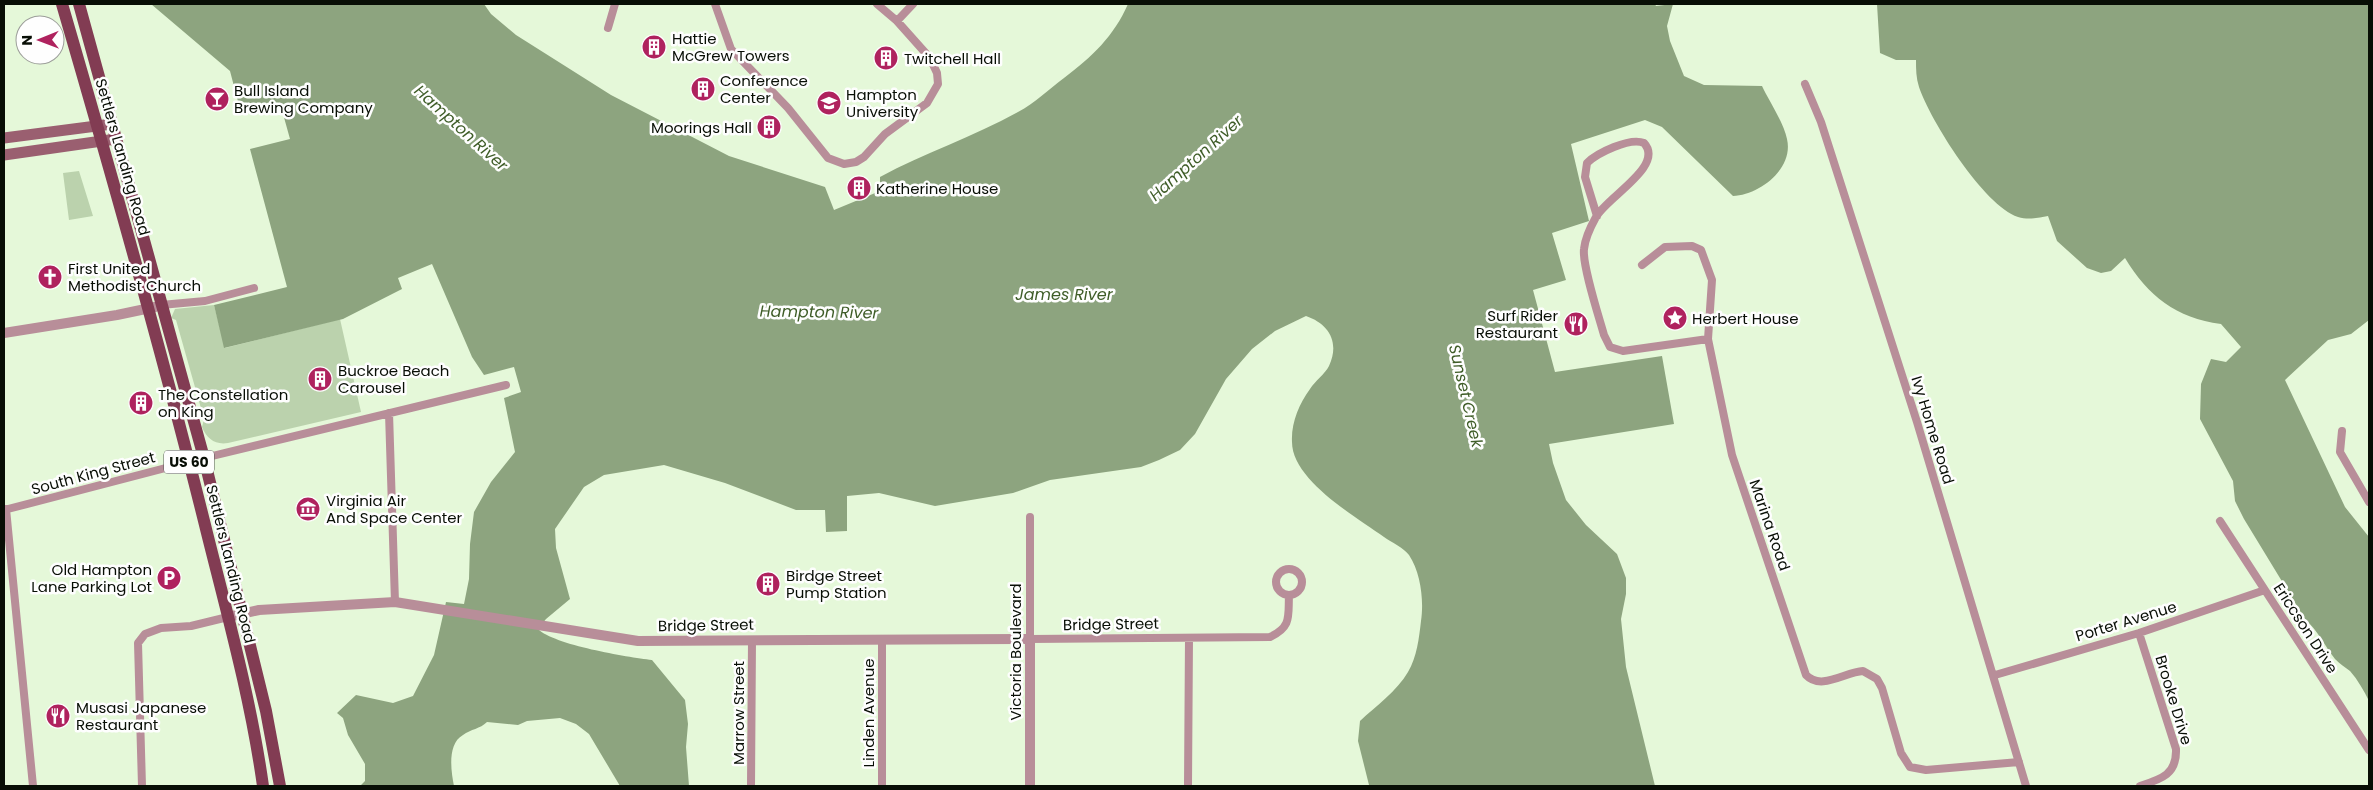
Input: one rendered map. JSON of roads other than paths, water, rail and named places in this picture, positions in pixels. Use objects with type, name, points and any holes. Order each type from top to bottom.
[{"type":"main road","name":"Settlers Landing Road","points":[[62,4],[98,127],[189,462],[251,713],[263,786]]},
{"type":"main road","name":"Settlers Landing Road","points":[[79,4],[204,458],[270,729],[280,786]]},
{"type":"main road","points":[[4,138],[112,124]]},
{"type":"main road","points":[[4,155],[116,139]]},
{"type":"street","points":[[608,28],[616,4]]},
{"type":"street","points":[[714,4],[731,49],[788,108],[824,154],[836,162],[851,164],[864,157],[885,134],[927,102],[938,84],[937,73],[930,58],[897,22],[877,4]]},
{"type":"street","points":[[897,22],[914,4]]},
{"type":"street","name":"Ivy Home Road","points":[[1805,84],[1822,122],[1995,675],[2026,786]]},
{"type":"street","points":[[1597,216],[1585,177],[1588,164],[1624,143],[1635,141],[1644,143],[1649,152],[1647,164],[1611,199],[1597,216],[1586,241],[1584,254],[1604,335],[1610,346],[1623,351],[1708,339],[1712,280],[1701,250],[1692,246],[1665,247],[1642,266]]},
{"type":"street","points":[[4,332],[148,309],[161,305],[205,301],[254,288]]},
{"type":"street","name":"Marina Road","points":[[1708,339],[1732,455],[1806,675],[1813,681],[1821,682],[1863,671],[1877,679],[1882,688],[1902,753],[1910,767],[1926,770],[2019,762]]},
{"type":"street","name":"South King Street","points":[[5,509],[204,458],[506,386]]},
{"type":"street","points":[[389,414],[395,602]]},
{"type":"street","points":[[2342,431],[2340,452],[2369,502]]},
{"type":"street","points":[[5,509],[33,786]]},
{"type":"street","name":"Victoria Boulevard","points":[[1030,517],[1030,786]]},
{"type":"street","name":"Ericcson Drive","points":[[2220,521],[2369,750]]},
{"type":"street","name":"Porter Avenue","points":[[1995,675],[2139,633],[2265,590]]},
{"type":"street","name":"Bridge Street","points":[[228,617],[259,610],[395,602],[638,641],[1270,637],[1282,632],[1288,622],[1289,595]]},
{"type":"street","points":[[142,786],[138,643],[146,634],[161,628],[191,626],[228,617]]},
{"type":"street","name":"Brooke Drive","points":[[2139,633],[2176,749],[2176,761],[2169,773],[2140,786]]},
{"type":"street","points":[[1188,786],[1189,638]]},
{"type":"street","name":"Linden Avenue","points":[[882,639],[882,786]]},
{"type":"street","name":"Marrow Street","points":[[751,786],[752,640]]},
{"type":"water","name":"James River","points":[[151,4],[484,4],[491,14],[516,35],[611,95],[729,156],[825,187],[834,210],[880,191],[880,177],[1001,121],[1030,104],[1093,54],[1116,26],[1128,4],[1655,4],[1656,6],[1673,4],[1667,26],[1670,41],[1684,76],[1704,85],[1762,86],[1780,119],[1787,139],[1788,150],[1785,160],[1780,170],[1763,185],[1753,191],[1733,196],[1662,127],[1645,120],[1571,144],[1589,221],[1552,233],[1566,280],[1533,290],[1555,372],[1662,356],[1674,424],[1549,444],[1553,463],[1566,500],[1586,525],[1617,554],[1626,578],[1626,594],[1621,619],[1626,667],[1655,786],[1369,785],[1358,741],[1360,721],[1398,686],[1414,660],[1422,613],[1421,587],[1413,562],[1407,552],[1328,496],[1302,470],[1295,456],[1292,435],[1296,414],[1312,386],[1329,366],[1333,349],[1333,342],[1326,329],[1314,319],[1306,316],[1275,331],[1252,349],[1226,379],[1195,434],[1180,450],[1141,467],[1050,480],[1013,493],[935,506],[879,493],[847,496],[847,531],[826,532],[825,510],[796,510],[725,483],[664,465],[604,475],[584,487],[555,529],[556,548],[570,599],[546,619],[538,629],[546,635],[575,645],[652,660],[685,700],[688,724],[686,747],[689,786],[620,786],[589,734],[576,724],[560,718],[527,721],[518,725],[487,722],[466,733],[458,739],[452,751],[451,766],[454,786],[360,786],[365,781],[365,764],[348,735],[343,718],[337,713],[356,695],[393,703],[413,696],[434,655],[446,602],[464,604],[469,579],[470,544],[474,512],[491,482],[515,452],[504,398],[521,392],[514,367],[484,375],[472,357],[432,264],[398,278],[402,289],[343,319],[224,348],[214,305],[287,287],[250,149],[290,139],[280,103],[241,113],[230,71]]},
{"type":"water","points":[[1877,4],[2369,4],[2369,320],[2351,334],[2328,340],[2285,380],[2345,507],[2369,537],[2369,701],[2353,674],[2335,659],[2305,619],[2244,519],[2235,501],[2233,481],[2200,419],[2201,384],[2211,359],[2226,362],[2241,347],[2221,324],[2190,316],[2165,303],[2143,284],[2125,258],[2111,271],[2101,273],[2087,268],[2057,241],[2048,216],[2029,219],[2018,217],[2004,210],[1990,197],[1960,160],[1934,120],[1919,87],[1916,60],[1896,60],[1880,53]]},
{"type":"place","name":"Hattie McGrew Towers","points":[[654,47]]},
{"type":"place","name":"Twitchell Hall","points":[[886,58]]},
{"type":"place","name":"Conference Center","points":[[703,89]]},
{"type":"place","name":"Bull Island Brewing Company","points":[[217,99]]},
{"type":"place","name":"Hampton University","points":[[829,103]]},
{"type":"place","name":"Moorings Hall","points":[[769,127]]},
{"type":"place","name":"Katherine House","points":[[859,188]]},
{"type":"place","name":"First United Methodist Church","points":[[50,277]]},
{"type":"place","name":"Herbert House","points":[[1675,318]]},
{"type":"place","name":"Surf Rider Restaurant","points":[[1576,324]]},
{"type":"place","name":"Buckroe Beach Carousel","points":[[320,379]]},
{"type":"place","name":"The Constellation on King","points":[[141,403]]},
{"type":"place","name":"Virginia Air And Space Center","points":[[308,509]]},
{"type":"place","name":"Old Hampton Lane Parking Lot","points":[[169,578]]},
{"type":"place","name":"Birdge Street Pump Station","points":[[768,584]]},
{"type":"place","name":"Musasi Japanese Restaurant","points":[[58,716]]},
{"type":"water label","name":"Hampton River","points":[[461,128]]},
{"type":"water label","name":"Hampton River","points":[[1196,158]]},
{"type":"water label","name":"Hampton River","points":[[819,312]]},
{"type":"water label","name":"Sunset Creek","points":[[1466,396]]}]
